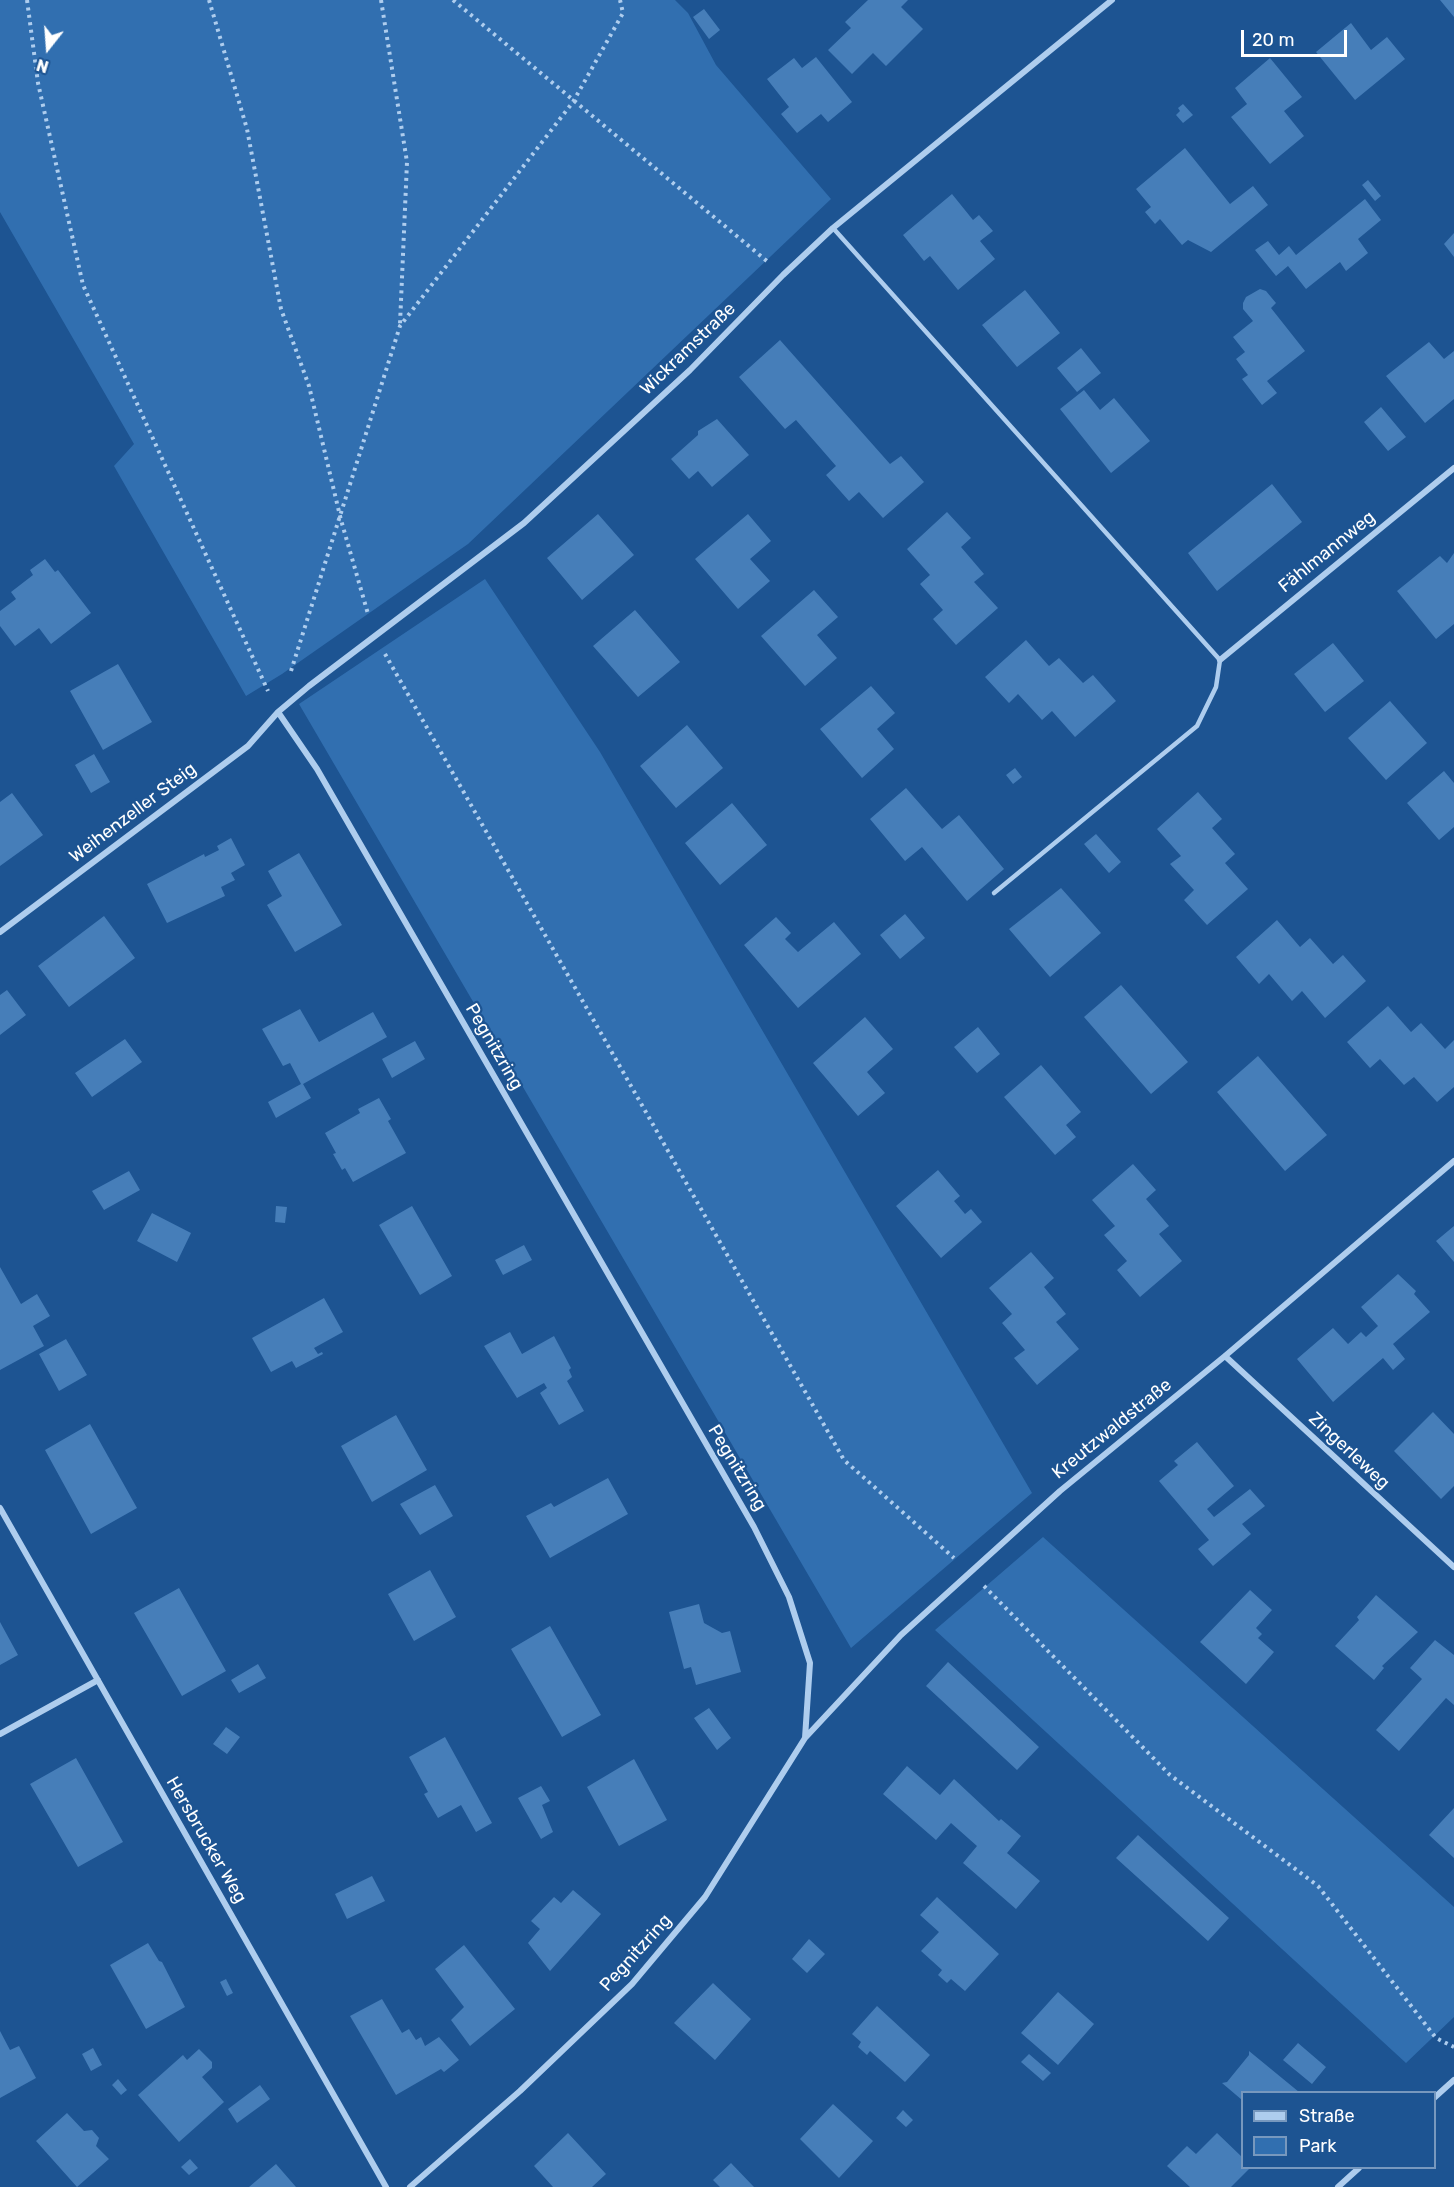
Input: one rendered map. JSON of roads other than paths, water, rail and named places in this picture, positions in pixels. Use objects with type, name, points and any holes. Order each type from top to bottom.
[{"type":"street","name":"Wickramstraße","points":[[278,712],[524,523],[690,370],[783,275],[833,228],[1113,0]]},
{"type":"street","name":"Fählmannweg","points":[[1220,660],[1454,468]]},
{"type":"street","name":"Weihenzeller Steig","points":[[0,932],[248,746],[278,712]]},
{"type":"street","name":"Pegnitzring","points":[[278,712],[317,769],[754,1527],[789,1597],[810,1663],[805,1738],[705,1897],[632,1984],[520,2091],[410,2187]]},
{"type":"street","name":"Kreutzwaldstraße","points":[[805,1738],[901,1635],[1060,1491],[1225,1356],[1454,1161]]},
{"type":"street","name":"Zingerleweg","points":[[1225,1356],[1454,1568]]},
{"type":"street","name":"Hersbrucker Weg","points":[[0,1508],[386,2187]]},
{"type":"street","points":[[0,1734],[98,1680]]},
{"type":"street","points":[[1436,2096],[1454,2080]]},
{"type":"street","points":[[1338,2187],[1358,2169]]},
{"type":"lane","points":[[833,228],[1220,660],[1216,687],[1197,726],[994,893]]}]
